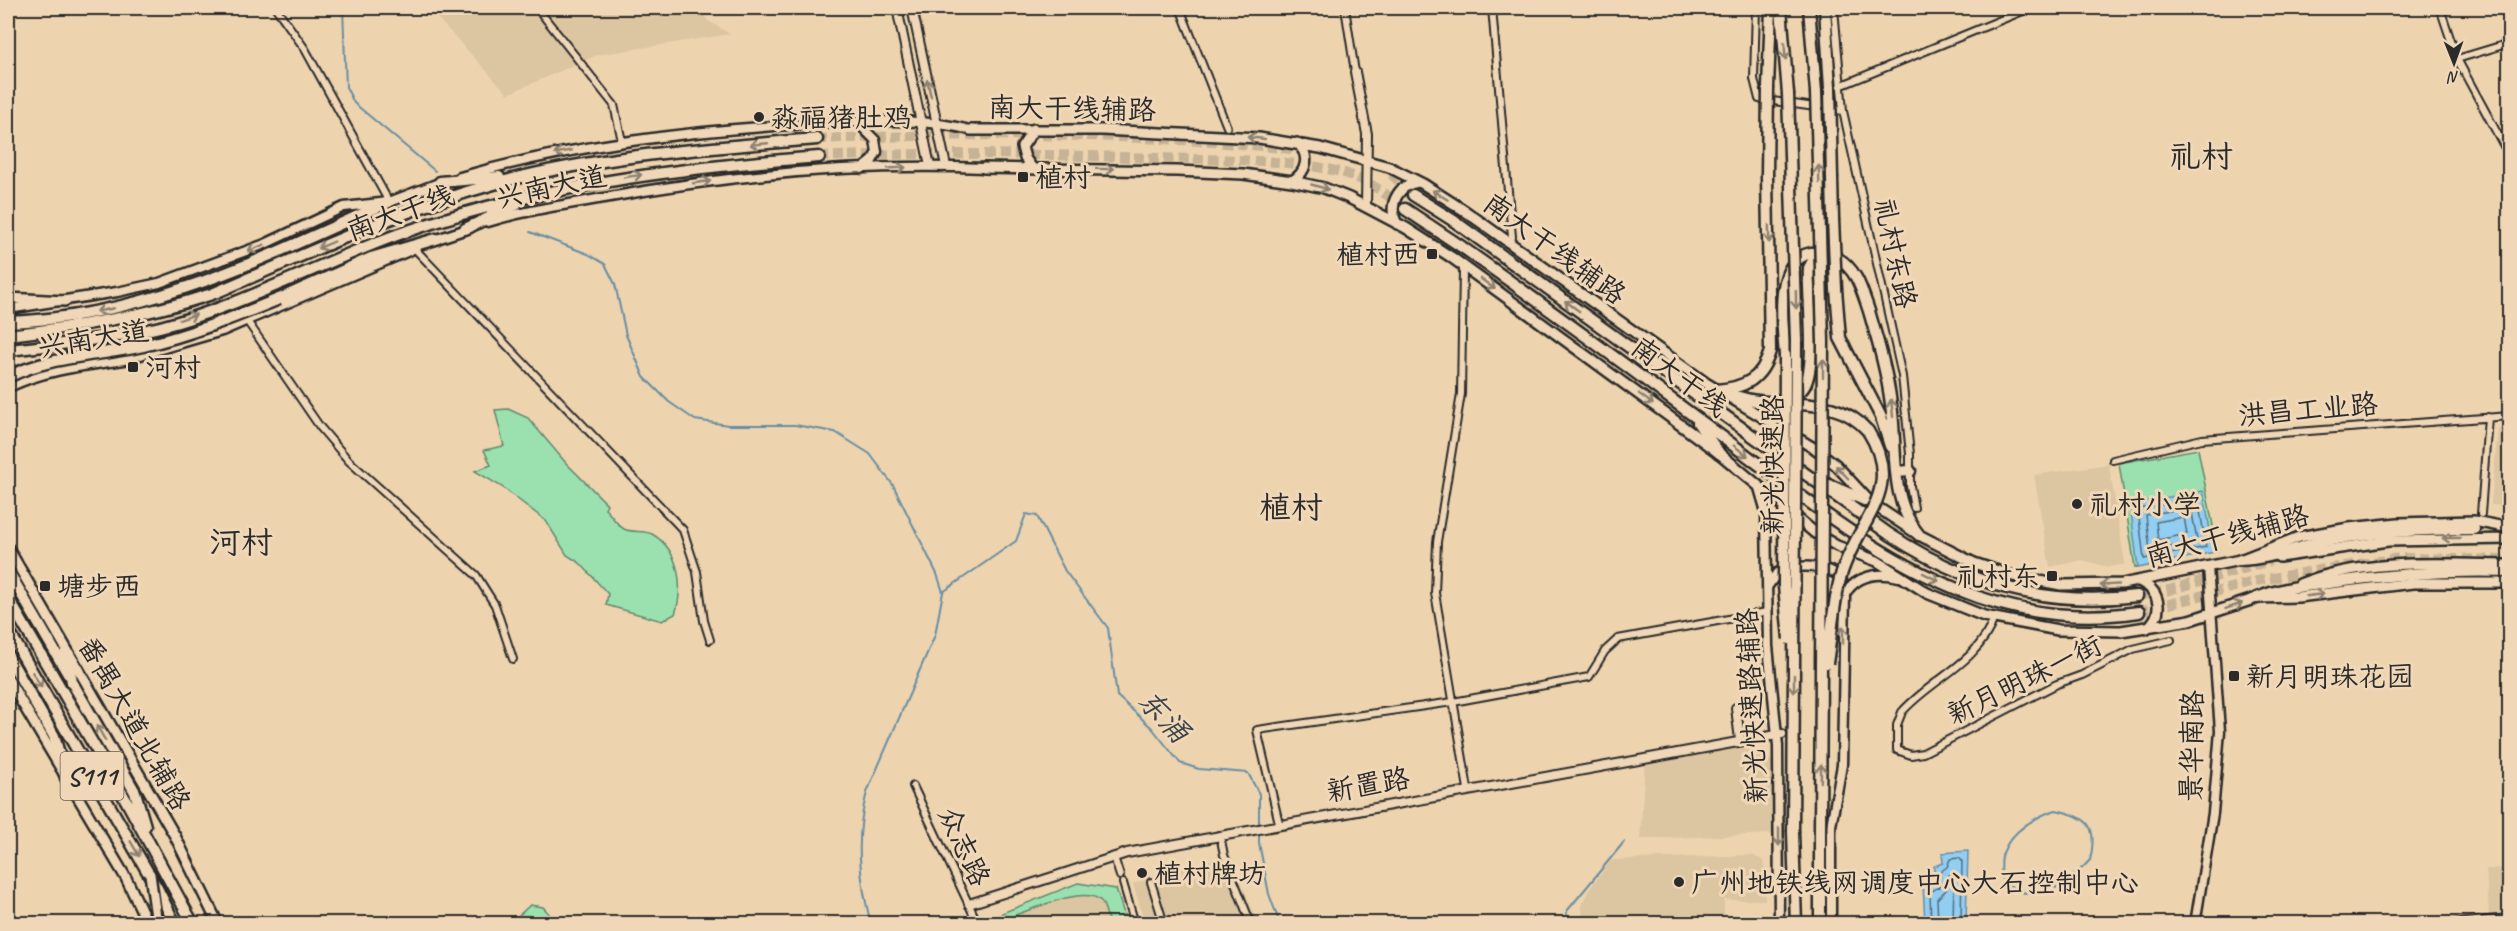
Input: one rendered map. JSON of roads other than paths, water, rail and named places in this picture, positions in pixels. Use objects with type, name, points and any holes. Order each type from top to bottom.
[{"type":"highway","points":[[1716,390],[1740,387],[1755,379],[1765,367],[1770,351],[1767,176],[1771,8]]},
{"type":"highway","name":"新光快速路","points":[[1781,8],[1788,94],[1796,340],[1793,832],[1796,924]]},
{"type":"highway","name":"新光快速路","points":[[1809,8],[1816,92],[1823,341],[1820,924]]},
{"type":"highway","points":[[1825,8],[1835,87],[1832,177],[1840,338],[1881,417],[1896,469]]},
{"type":"highway","name":"南大干线","points":[[8,335],[97,323],[181,304],[222,290],[396,216],[442,199],[532,175],[663,152],[817,138]]},
{"type":"highway","name":"南大干线","points":[[8,350],[73,344],[161,327],[270,288],[404,232],[534,196],[666,171],[819,157]]},
{"type":"highway","points":[[440,182],[532,175]]},
{"type":"highway","name":"南大干线","points":[[1413,195],[1454,221],[1899,541],[1944,566],[2010,590],[2052,597],[2102,599],[2137,596]]},
{"type":"highway","points":[[465,230],[534,196]]},
{"type":"highway","points":[[8,322],[68,317],[143,302],[209,281],[261,260],[389,202]]},
{"type":"highway","name":"南大干线","points":[[1405,209],[1453,240],[1844,525],[1914,569],[1956,589],[2012,607],[2049,613],[2097,616],[2139,612]]},
{"type":"highway","points":[[8,375],[54,362],[134,348],[180,336],[279,299],[371,258],[436,238]]},
{"type":"highway","points":[[1774,402],[1799,392],[1806,382],[1810,358],[1809,268],[1815,257],[1826,253]]},
{"type":"highway","points":[[1794,663],[1785,603],[1783,296],[1787,275],[1802,256],[1826,253],[1850,267],[1864,297],[1889,390],[1900,504],[1919,535]]},
{"type":"highway","points":[[1716,390],[1751,400],[1815,404],[1836,409],[1851,416],[1868,431],[1880,457],[1882,483],[1875,507],[1851,550],[1842,573],[1821,696]]},
{"type":"highway","points":[[1693,415],[1719,453]]},
{"type":"highway","points":[[1896,469],[1910,471]]},
{"type":"highway","points":[[1808,476],[1871,503]]},
{"type":"highway","points":[[2240,560],[2270,558],[2301,547],[2358,536],[2474,529]]},
{"type":"highway","points":[[8,571],[135,792],[150,843]]},
{"type":"highway","points":[[2257,598],[2300,584],[2426,571],[2510,572]]},
{"type":"highway","name":"S111","points":[[8,598],[150,843],[193,924]]},
{"type":"highway","name":"S111","points":[[8,630],[150,874],[175,924]]},
{"type":"highway","points":[[66,651],[72,682]]},
{"type":"highway","points":[[8,656],[54,736],[66,778]]},
{"type":"main road","name":"兴南大道","points":[[8,309],[159,283],[265,244],[344,207],[389,202],[440,182],[520,161],[622,141],[661,135],[857,122],[936,121],[970,130]]},
{"type":"main road","points":[[857,122],[875,140],[877,152],[872,162],[862,169]]},
{"type":"main road","name":"南大干线辅路","points":[[970,130],[1034,129],[1237,136],[1297,143],[1367,160],[1418,182],[1483,224],[1716,390],[1822,454],[1871,503],[1919,535],[1974,563],[2035,581],[2085,585],[2141,582],[2240,560],[2299,537],[2375,525],[2474,521],[2510,528]]},
{"type":"main road","points":[[1032,168],[1025,158],[1022,147],[1034,129]]},
{"type":"main road","points":[[1292,181],[1301,174],[1305,165],[1305,155],[1297,143]]},
{"type":"main road","name":"兴南大道","points":[[8,375],[132,358],[222,331],[436,238],[514,214],[635,192],[732,178],[930,166],[984,168]]},
{"type":"main road","points":[[984,168],[1196,172],[1292,181],[1334,191],[1397,224],[1451,257],[1719,453],[1815,533],[1837,546],[1877,561],[1899,577],[1943,600],[1994,618],[2031,627],[2076,632],[2147,628],[2211,613],[2257,598],[2298,597],[2413,583],[2510,583]]},
{"type":"main road","points":[[1397,224],[1393,213],[1395,198],[1407,185],[1418,182]]},
{"type":"main road","points":[[8,298],[65,301]]},
{"type":"main road","points":[[8,387],[47,372],[132,358]]},
{"type":"main road","name":"新光快速路辅路","points":[[1759,487],[1766,512],[1769,663],[1779,763],[1779,924]]},
{"type":"main road","points":[[2270,558],[2388,541],[2510,538]]},
{"type":"main road","name":"番禺大道北辅路","points":[[8,548],[175,837],[218,924]]},
{"type":"main road","points":[[2300,584],[2321,576],[2388,567],[2433,564],[2510,566]]},
{"type":"main road","name":"景华南路","points":[[2195,924],[2213,813],[2219,757],[2220,718],[2208,567]]},
{"type":"main road","points":[[1767,590],[1773,577],[1782,571],[1821,569],[1841,577],[1845,594],[1842,765],[1831,832],[1831,924]]},
{"type":"main road","points":[[1845,594],[1853,584],[1870,576],[1884,574],[1899,577]]},
{"type":"main road","points":[[2141,582],[2151,588],[2159,604],[2157,615],[2147,628]]},
{"type":"main road","points":[[8,679],[126,878],[150,923]]},
{"type":"main road","points":[[150,874],[150,923]]},
{"type":"street","points":[[276,8],[305,49],[389,202]]},
{"type":"street","points":[[537,8],[614,105],[622,141]]},
{"type":"street","points":[[897,8],[930,166]]},
{"type":"street","points":[[912,8],[946,166]]},
{"type":"street","points":[[1180,8],[1227,127]]},
{"type":"street","points":[[1345,8],[1367,128],[1366,207]]},
{"type":"street","points":[[1492,8],[1512,237]]},
{"type":"street","points":[[1756,8],[1754,79],[1760,99],[1843,111]]},
{"type":"street","name":"礼村东路","points":[[1834,8],[1835,87],[1843,111],[1902,376],[1910,490],[1914,508]]},
{"type":"street","points":[[1835,87],[2030,8]]},
{"type":"street","points":[[2440,8],[2457,59],[2510,158]]},
{"type":"street","points":[[2457,59],[2510,43]]},
{"type":"street","points":[[415,249],[683,530],[697,572],[704,621],[710,640]]},
{"type":"street","points":[[1463,269],[1461,394],[1437,542],[1435,593],[1468,789]]},
{"type":"street","points":[[247,321],[320,427],[349,461],[476,575],[495,605],[513,659]]},
{"type":"street","name":"洪昌工业路","points":[[2113,460],[2202,439],[2510,416]]},
{"type":"street","points":[[2481,514],[2488,417]]},
{"type":"street","points":[[1279,823],[1257,730],[1453,702],[1589,677],[1605,651],[1618,639],[1767,612]]},
{"type":"street","name":"新月明珠一街","points":[[1994,618],[1986,638],[1970,657],[1902,712],[1897,725],[1898,750],[1911,755],[1923,753],[2057,684],[2082,675],[2133,650],[2171,640]]},
{"type":"street","points":[[1736,708],[1740,740]]},
{"type":"street","name":"新置路","points":[[969,904],[1114,857],[1279,823],[1782,734]]},
{"type":"street","name":"众志路","points":[[913,786],[978,924]]},
{"type":"street","points":[[1220,835],[1224,855],[1251,924]]},
{"type":"street","points":[[1114,857],[1135,924]]},
{"type":"street","points":[[1151,882],[1164,924]]},
{"type":"street","points":[[2443,924],[2510,918]]},
{"type":"water","points":[[2203,491],[2214,552],[2138,568],[2130,504]]},
{"type":"water","points":[[1968,851],[1966,923],[1925,923],[1923,885],[1934,884],[1934,866],[1943,863],[1942,853]]},
{"type":"waterway","points":[[343,8],[346,87],[354,103],[435,171]]},
{"type":"waterway","points":[[530,232],[588,254],[605,264],[615,284],[626,335],[644,377],[669,402],[695,420],[728,425],[795,425],[835,432],[870,454],[893,485],[937,574],[943,592],[935,635],[867,792],[863,809],[860,842],[861,874],[871,924]]},
{"type":"waterway","name":"东涌","points":[[943,592],[1016,541],[1026,514],[1037,516],[1065,571],[1108,628],[1117,696],[1152,728],[1180,763],[1199,769],[1248,773],[1259,794],[1259,843],[1269,894],[1280,924]]},
{"type":"waterway","points":[[2056,810],[2076,816],[2088,825],[2093,839],[2090,860],[2070,879],[2047,891],[2035,894],[2012,887],[2001,877],[2006,845],[2025,826],[2040,816],[2056,810]]},
{"type":"waterway","points":[[1566,924],[1567,911],[1624,842]]},
{"type":"tunnel","points":[[817,139],[1002,135],[1125,137],[1309,151]]},
{"type":"tunnel","points":[[819,157],[990,154],[1280,162],[1327,169],[1356,177],[1378,189],[1405,209]]},
{"type":"tunnel","points":[[1379,166],[1386,169],[1413,195]]},
{"type":"tunnel","points":[[2474,529],[2510,533]]},
{"type":"tunnel","points":[[2139,612],[2261,580],[2399,558],[2510,560]]},
{"type":"tunnel","points":[[2137,596],[2169,590],[2271,561]]},
{"type":"place","name":"淼福猪肚鸡","points":[[759,117]]},
{"type":"place","name":"植村","points":[[1023,177]]},
{"type":"place","name":"植村西","points":[[1432,254]]},
{"type":"place","name":"河村","points":[[133,367]]},
{"type":"place","name":"礼村小学","points":[[2077,504]]},
{"type":"place","name":"礼村东","points":[[2052,576]]},
{"type":"place","name":"塘步西","points":[[45,586]]},
{"type":"place","name":"新月明珠花园","points":[[2234,676]]},
{"type":"place","name":"植村牌坊","points":[[1142,873]]},
{"type":"place","name":"广州地铁线网调度中心大石控制中心","points":[[1679,882]]},
{"type":"district","name":"礼村","points":[[2201,156]]},
{"type":"district","name":"植村","points":[[1291,507]]},
{"type":"district","name":"河村","points":[[241,542]]}]
